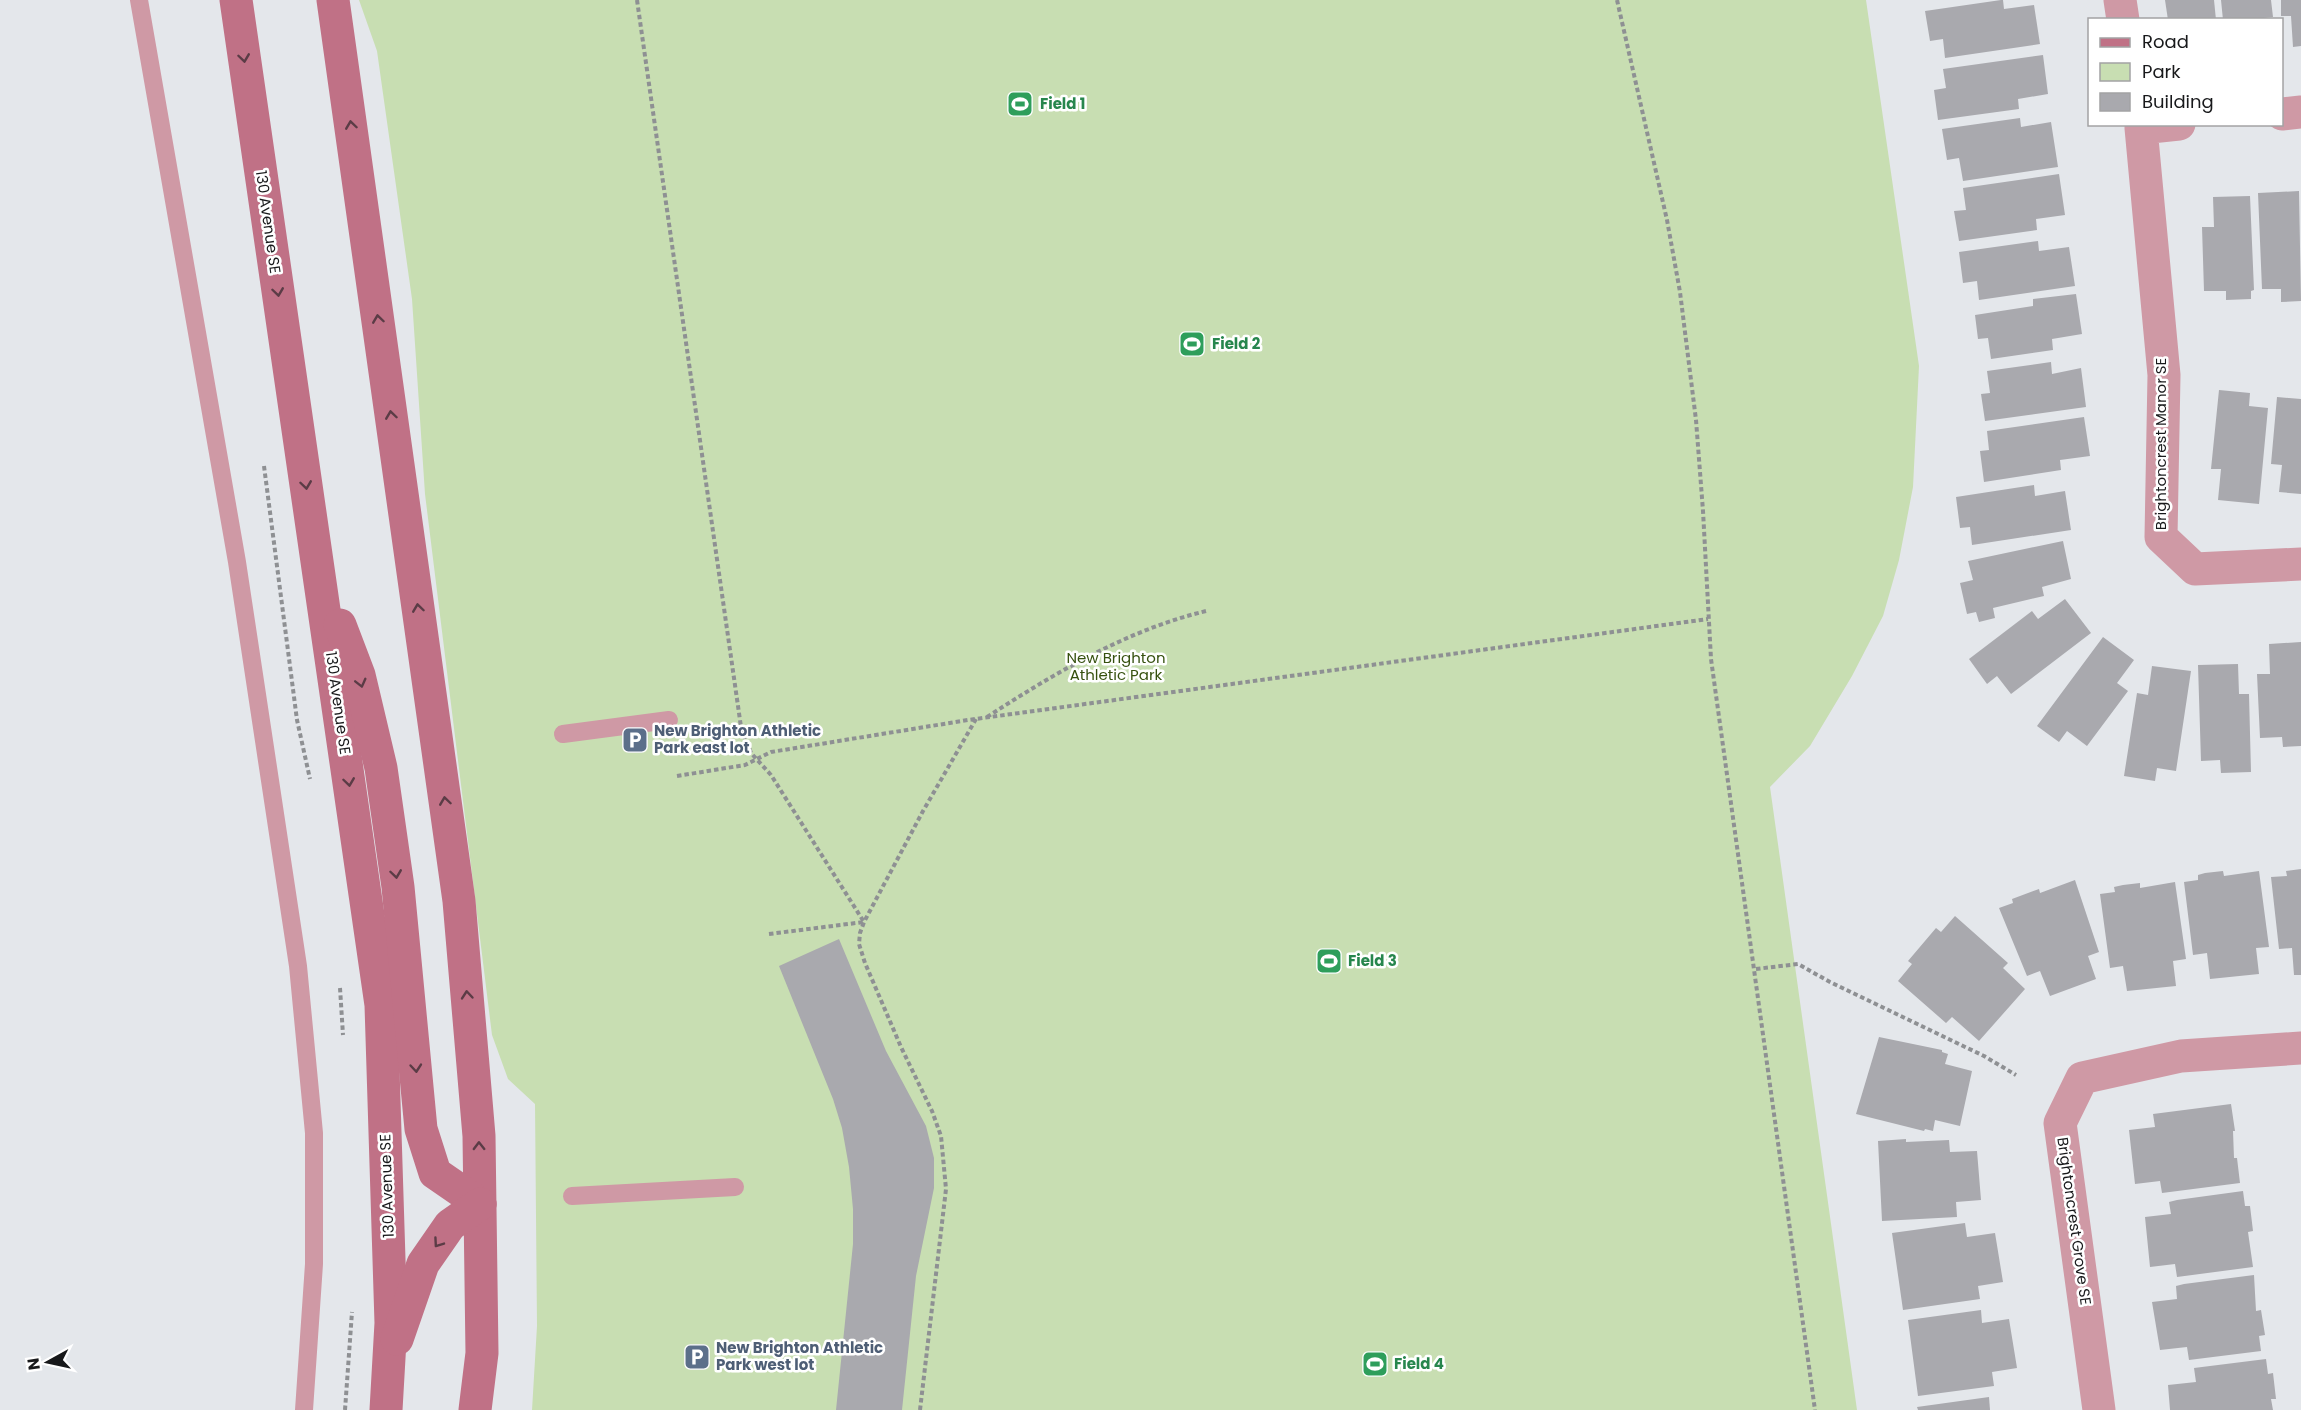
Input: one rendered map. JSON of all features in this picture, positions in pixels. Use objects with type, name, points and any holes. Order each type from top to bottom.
[{"type":"main road","name":"130 Avenue SE","points":[[236,0],[381,1005],[391,1323],[386,1410]]},
{"type":"main road","points":[[333,0],[459,902],[478,1136],[482,1353],[475,1410]]},
{"type":"main road","points":[[318,569],[359,675],[381,768],[398,887],[421,1129],[435,1173],[480,1204]]},
{"type":"main road","points":[[389,1360],[409,1311],[423,1264],[450,1225],[480,1204]]},
{"type":"street","points":[[2120,0],[2123,18]]},
{"type":"street","points":[[2283,114],[2301,112]]},
{"type":"street","name":"Brightoncrest Manor SE","points":[[2141,126],[2164,375],[2161,537],[2195,569],[2301,564]]},
{"type":"street","name":"Brightoncrest Grove SE","points":[[2099,1410],[2060,1123],[2082,1078],[2181,1056],[2301,1048]]},
{"type":"lane","points":[[139,0],[237,562],[298,966],[314,1132],[314,1264],[304,1410]]},
{"type":"lane","points":[[563,734],[669,720]]},
{"type":"lane","points":[[572,1196],[735,1187]]},
{"type":"path","points":[[637,0],[738,711],[747,746],[771,775],[864,922]]},
{"type":"path","points":[[1617,0],[1667,220],[1680,292],[1696,420],[1704,511],[1711,659],[1815,1410]]},
{"type":"path","points":[[264,460],[297,720],[312,790]]},
{"type":"path","points":[[985,718],[1035,687],[1121,640],[1175,619],[1206,611]]},
{"type":"path","points":[[677,776],[745,765],[771,752],[976,719],[1708,619]]},
{"type":"path","points":[[921,1410],[946,1189],[944,1160],[936,1122],[901,1047],[859,944],[864,922],[923,811],[976,719]]},
{"type":"path","points":[[769,934],[864,922]]},
{"type":"path","points":[[1755,969],[1798,964],[1830,982],[1984,1056],[2016,1075]]},
{"type":"path","points":[[339,980],[344,1036]]},
{"type":"path","points":[[345,1410],[352,1302]]},
{"type":"green space","name":"New Brighton Athletic Park","points":[[359,0],[1866,0],[1919,366],[1913,487],[1899,560],[1883,616],[1852,676],[1810,746],[1770,787],[1857,1410],[532,1410],[537,1326],[535,1104],[508,1079],[492,1035],[425,494],[412,299],[377,51]]},
{"type":"building","points":[[2003,0],[2004,9],[2034,5],[2040,44],[1945,58],[1943,39],[1930,41],[1925,11]]},
{"type":"building","points":[[2165,0],[2214,0],[2216,18],[2168,18]]},
{"type":"building","points":[[2221,0],[2271,0],[2273,17],[2223,18]]},
{"type":"building","points":[[2281,0],[2301,0],[2301,46],[2293,47],[2291,16],[2281,16]]},
{"type":"building","points":[[2043,55],[2048,94],[2018,99],[2019,109],[1938,120],[1934,90],[1946,88],[1943,69]]},
{"type":"building","points":[[2020,118],[2021,127],[2051,122],[2058,167],[1963,181],[1959,158],[1947,160],[1942,129]]},
{"type":"building","points":[[2059,174],[2065,215],[2036,219],[2037,230],[1959,241],[1954,211],[1966,210],[1963,188]]},
{"type":"building","points":[[2299,191],[2301,301],[2281,302],[2281,289],[2262,289],[2258,193]]},
{"type":"building","points":[[2250,196],[2254,290],[2251,291],[2251,299],[2226,300],[2226,291],[2204,291],[2202,227],[2214,227],[2213,197]]},
{"type":"building","points":[[2038,241],[2039,251],[2069,247],[2075,286],[1979,300],[1977,281],[1963,283],[1959,252]]},
{"type":"building","points":[[2076,294],[2082,334],[2052,339],[2053,350],[1991,359],[1988,338],[1978,339],[1975,315],[2033,306],[2033,299]]},
{"type":"building","points":[[2051,362],[2052,374],[2081,368],[2086,407],[1985,421],[1981,394],[1990,393],[1987,371]]},
{"type":"building","points":[[2219,390],[2250,393],[2249,406],[2268,408],[2259,504],[2218,500],[2221,469],[2211,469]]},
{"type":"building","points":[[2277,397],[2301,399],[2301,494],[2279,492],[2282,465],[2271,464]]},
{"type":"building","points":[[2084,417],[2090,456],[2060,460],[2061,470],[1984,482],[1980,451],[1989,450],[1987,431]]},
{"type":"building","points":[[2034,485],[2035,496],[2065,491],[2071,530],[1972,545],[1970,527],[1960,528],[1956,497]]},
{"type":"building","points":[[2063,541],[2071,579],[2042,587],[2044,596],[1993,608],[1995,618],[1979,622],[1976,612],[1967,614],[1960,583],[1973,580],[1968,561]]},
{"type":"building","points":[[2065,599],[2091,633],[2011,694],[1997,676],[1987,684],[1969,659],[2032,611],[2038,619]]},
{"type":"building","points":[[2103,637],[2134,660],[2117,683],[2128,691],[2087,746],[2067,731],[2059,742],[2037,726]]},
{"type":"building","points":[[2301,642],[2301,746],[2283,747],[2282,737],[2260,738],[2257,674],[2270,674],[2269,644]]},
{"type":"building","points":[[2238,664],[2239,694],[2249,694],[2251,772],[2221,773],[2220,760],[2201,761],[2198,665]]},
{"type":"building","points":[[2152,666],[2191,671],[2176,771],[2157,768],[2155,781],[2124,776],[2137,693],[2148,695]]},
{"type":"building","points":[[2301,869],[2301,975],[2294,975],[2292,948],[2279,949],[2271,877],[2287,876],[2286,871]]},
{"type":"building","points":[[2223,871],[2224,876],[2259,871],[2269,947],[2256,948],[2259,974],[2210,979],[2207,953],[2193,955],[2184,882],[2198,880],[2198,875],[2205,873]]},
{"type":"building","points":[[2075,880],[2099,952],[2088,956],[2096,979],[2050,996],[2040,971],[2027,976],[1999,908],[2013,903],[2012,899],[2039,889],[2040,893]]},
{"type":"building","points":[[2175,882],[2186,959],[2173,961],[2176,986],[2127,991],[2123,966],[2110,968],[2100,894],[2115,892],[2114,887],[2123,885],[2140,883],[2140,888]]},
{"type":"building","points":[[1955,916],[2008,963],[2003,968],[2025,989],[1979,1041],[1952,1017],[1946,1023],[1898,981],[1912,964],[1908,961],[1936,928],[1941,932]]},
{"type":"building","points":[[839,939],[886,1051],[926,1126],[934,1158],[934,1188],[916,1276],[902,1410],[836,1410],[853,1244],[853,1209],[849,1167],[842,1128],[833,1099],[779,966]]},
{"type":"building","points":[[1879,1037],[1942,1050],[1948,1054],[1945,1064],[1972,1071],[1960,1126],[1935,1120],[1933,1131],[1925,1129],[1924,1131],[1856,1114]]},
{"type":"building","points":[[2231,1104],[2235,1131],[2233,1131],[2234,1158],[2237,1158],[2240,1183],[2162,1193],[2160,1181],[2135,1184],[2129,1130],[2155,1127],[2153,1114]]},
{"type":"building","points":[[1906,1139],[1906,1142],[1949,1140],[1950,1152],[1977,1151],[1981,1200],[1956,1202],[1957,1217],[1882,1221],[1878,1141]]},
{"type":"building","points":[[2243,1191],[2245,1206],[2250,1206],[2253,1231],[2248,1232],[2253,1267],[2177,1277],[2175,1264],[2150,1267],[2145,1217],[2171,1214],[2169,1202]]},
{"type":"building","points":[[1965,1223],[1967,1237],[1995,1233],[2003,1282],[1978,1286],[1980,1299],[1903,1310],[1892,1233]]},
{"type":"building","points":[[2254,1275],[2256,1311],[2261,1310],[2265,1335],[2259,1336],[2261,1351],[2189,1360],[2187,1347],[2160,1350],[2152,1302],[2177,1299],[2176,1286]]},
{"type":"building","points":[[1981,1310],[1982,1323],[2009,1319],[2017,1368],[1992,1372],[1994,1386],[1918,1396],[1908,1320]]},
{"type":"building","points":[[2266,1359],[2268,1374],[2273,1373],[2276,1399],[2271,1399],[2273,1410],[2170,1410],[2168,1385],[2196,1382],[2194,1368]]},
{"type":"building","points":[[1989,1397],[1990,1410],[1918,1410],[1917,1407]]},
{"type":"place","name":"Field 1","points":[[1020,104]]},
{"type":"place","name":"Field 2","points":[[1192,344]]},
{"type":"place","name":"New Brighton Athletic Park east lot","points":[[635,740]]},
{"type":"place","name":"Field 3","points":[[1329,961]]},
{"type":"place","name":"New Brighton Athletic Park west lot","points":[[697,1357]]},
{"type":"place","name":"Field 4","points":[[1375,1364]]}]
